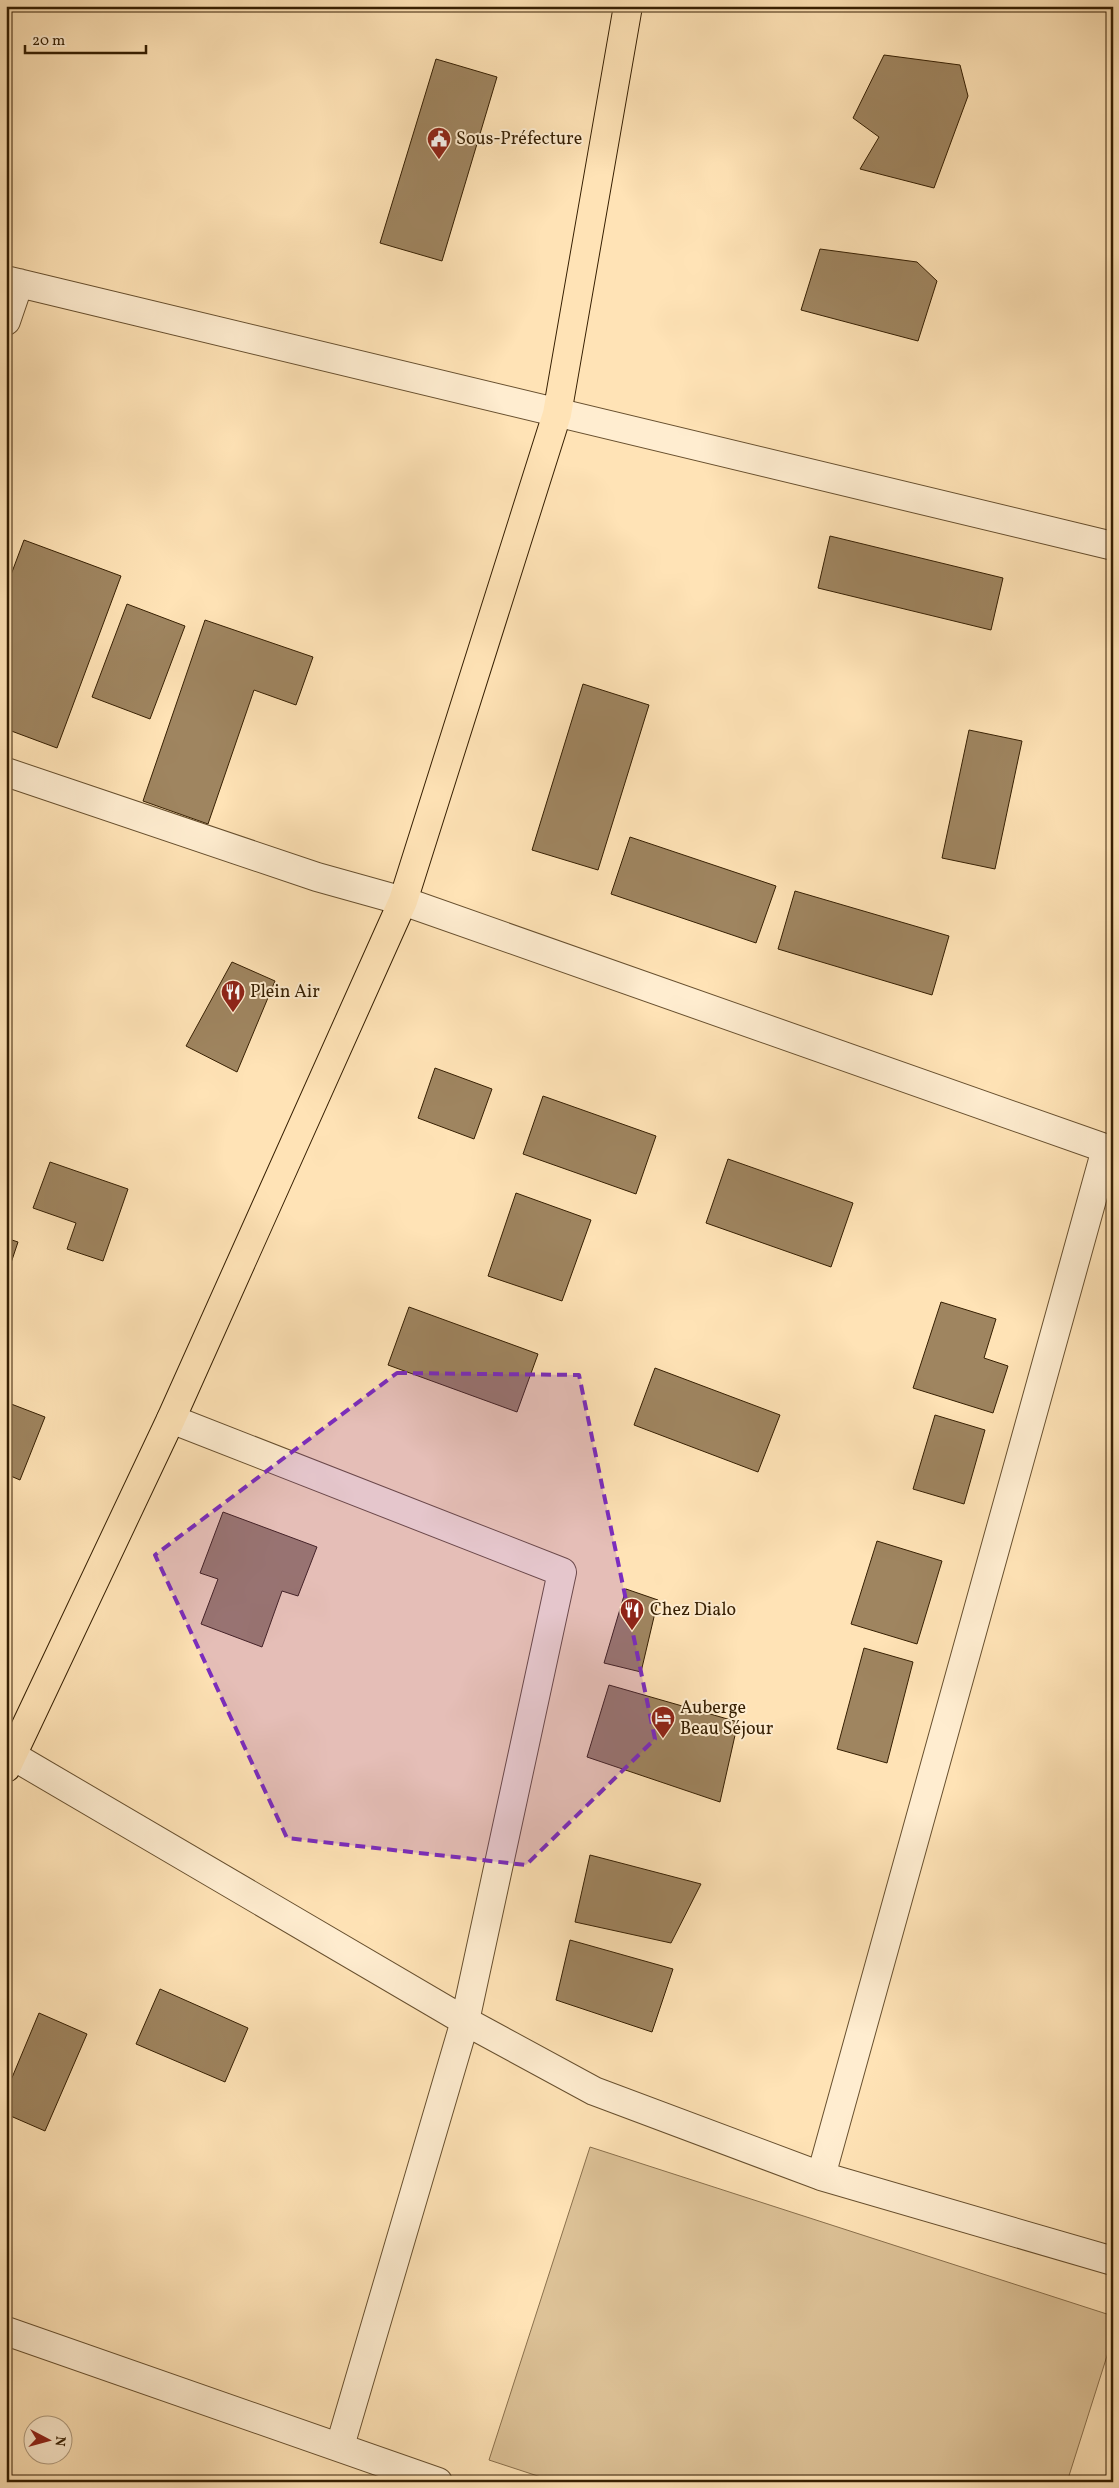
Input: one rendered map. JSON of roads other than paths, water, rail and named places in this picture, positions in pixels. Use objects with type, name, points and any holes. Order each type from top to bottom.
[{"type":"main road","points":[[9,1762],[171,1419],[403,901],[557,414],[628,6]]},
{"type":"street","points":[[6,320],[13,282],[1113,546]]},
{"type":"street","points":[[6,772],[317,878],[403,901],[1109,1150],[821,2176]]},
{"type":"street","points":[[171,1419],[562,1572],[464,2022],[340,2446]]},
{"type":"street","points":[[9,1762],[464,2022],[594,2091],[821,2176],[1113,2261]]},
{"type":"street","points":[[6,2331],[340,2446],[438,2482]]},
{"type":"place","name":"Sous-Préfecture","points":[[439,160]]},
{"type":"place","name":"Plein Air","points":[[233,1013]]},
{"type":"place","name":"Chez Dialo","points":[[632,1631]]},
{"type":"place","name":"Auberge Beau Séjour","points":[[663,1739]]}]
